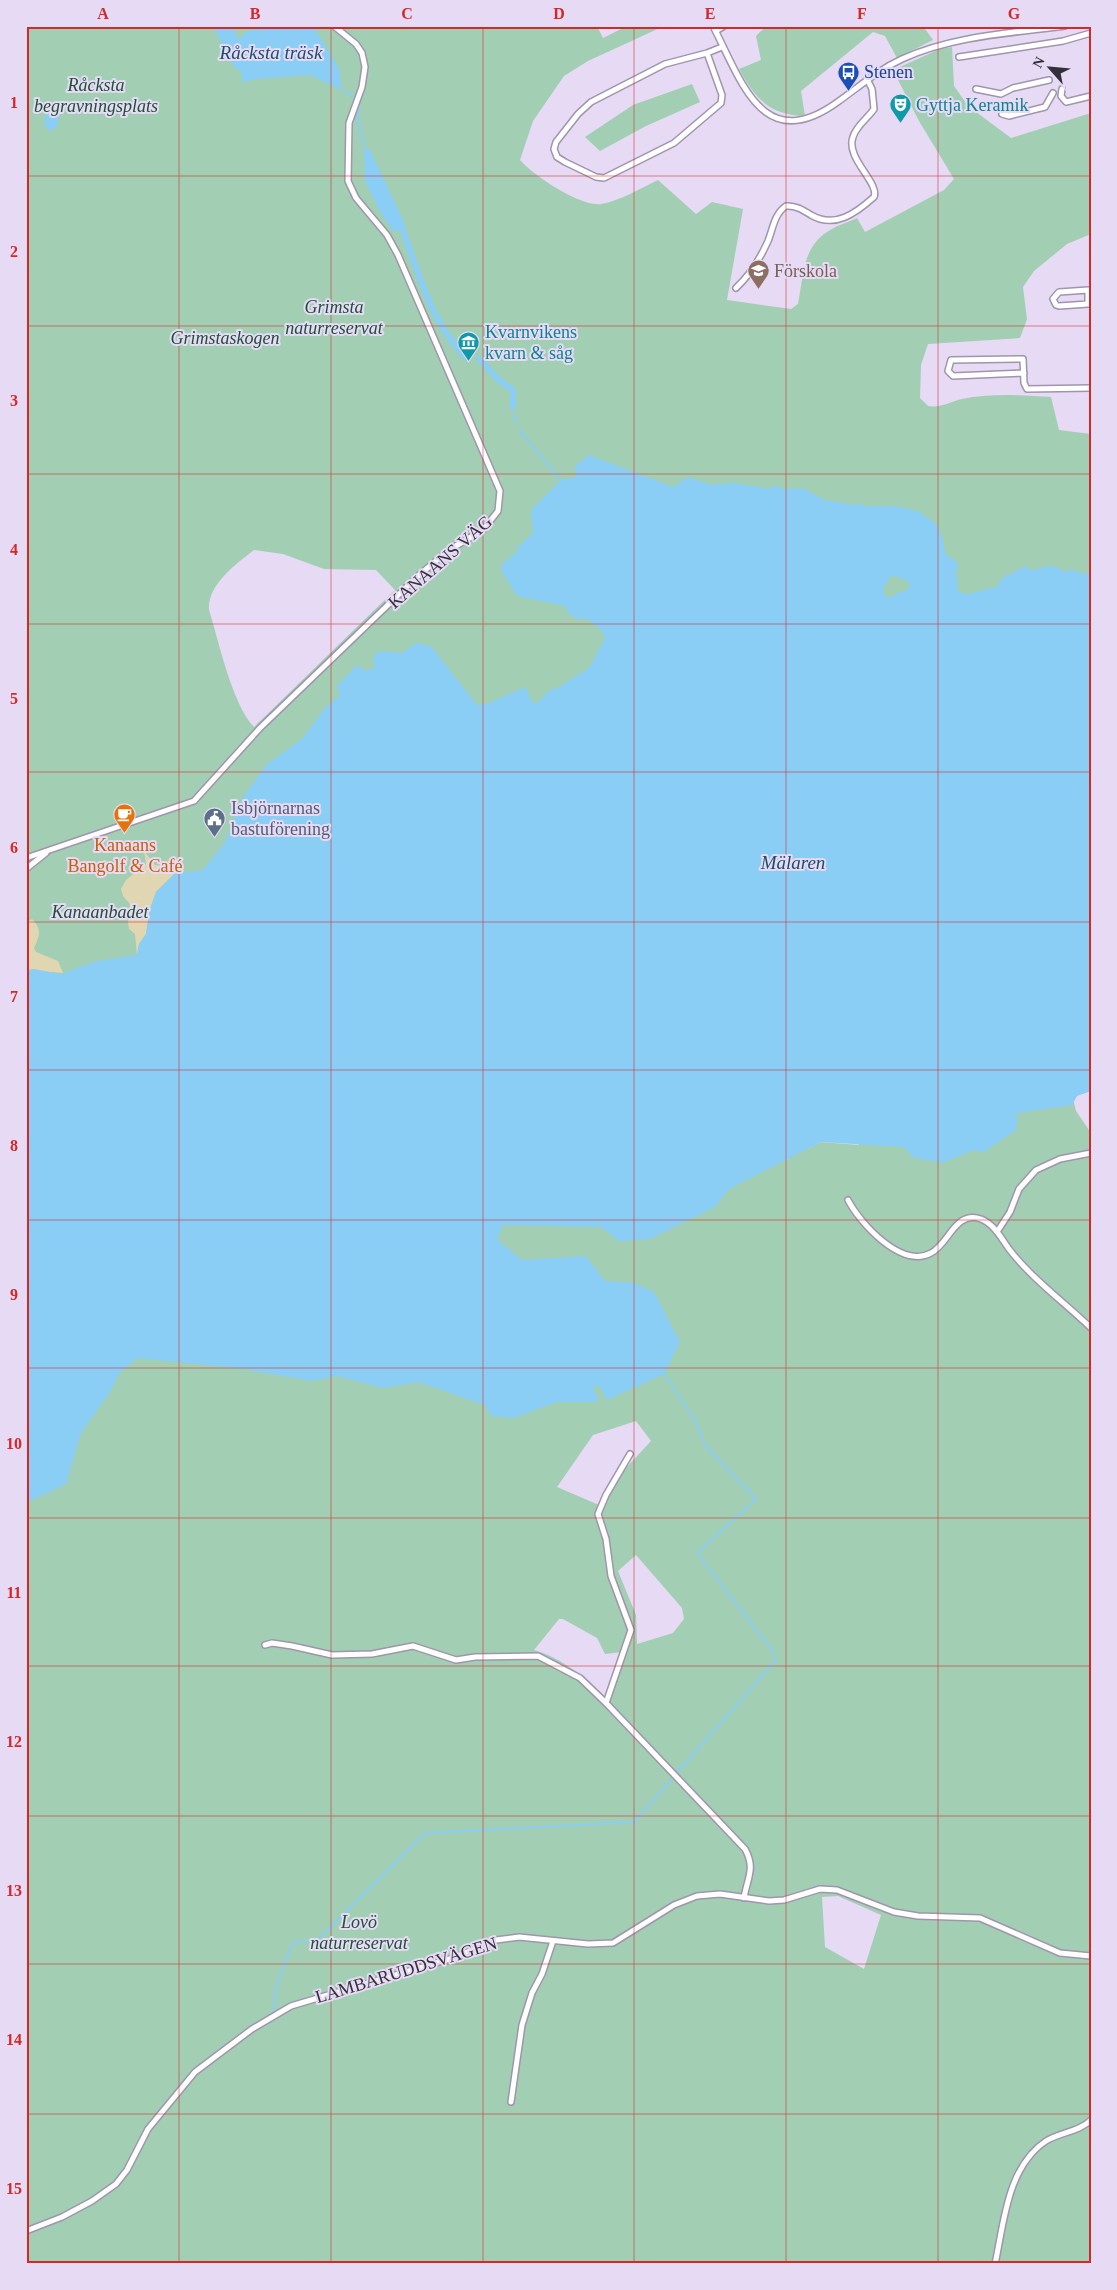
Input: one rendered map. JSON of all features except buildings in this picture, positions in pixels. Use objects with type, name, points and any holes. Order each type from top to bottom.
[{"type":"street","name":"KANAANS VÄG","points":[[26,858],[194,801],[260,728],[418,576],[449,550],[483,530],[498,512],[500,491],[398,255],[387,235],[356,198],[348,181],[348,131],[358,98],[364,67],[362,53],[356,44],[334,26]]},
{"type":"street","points":[[724,26],[714,29],[749,97],[759,108],[775,118],[788,121],[813,118],[868,79],[901,59],[918,52],[956,42],[1065,26]]},
{"type":"street","points":[[959,57],[1063,41],[1091,33]]},
{"type":"street","points":[[707,53],[722,99],[721,103],[674,143],[604,178],[596,177],[557,157],[554,149],[556,142],[578,114],[591,102],[665,64],[722,47]]},
{"type":"street","points":[[736,288],[752,271],[768,241],[776,218],[786,206],[798,207],[825,221],[846,218],[860,210],[874,198],[874,190],[858,162],[851,144],[853,135],[874,109],[872,89],[868,79]]},
{"type":"street","points":[[976,89],[1001,94],[1013,88],[1049,80]]},
{"type":"street","points":[[1062,89],[1061,96],[1066,102],[1091,96]]},
{"type":"street","points":[[1002,114],[1009,116],[1045,107],[1053,93]]},
{"type":"street","points":[[1088,290],[1089,304],[1059,306],[1056,305],[1053,299],[1059,292],[1088,290]]},
{"type":"street","points":[[1024,373],[953,376],[948,371],[951,360],[1023,359],[1027,389],[1091,388]]},
{"type":"street","name":"KANAANS VÄG","points":[[26,869],[50,850]]},
{"type":"street","points":[[997,1232],[1010,1212],[1019,1189],[1036,1170],[1060,1159],[1091,1153]]},
{"type":"street","points":[[848,1200],[878,1238],[896,1249],[916,1256],[932,1253],[954,1226],[967,1219],[981,1219],[997,1232],[1014,1255],[1091,1328]]},
{"type":"street","points":[[606,1703],[631,1630],[611,1576],[606,1539],[598,1514],[630,1454]]},
{"type":"street","points":[[265,1645],[272,1643],[332,1655],[372,1654],[413,1646],[456,1660],[475,1656],[538,1656],[580,1678],[745,1849],[751,1860],[751,1869],[744,1898]]},
{"type":"street","name":"LAMBARUDDSVÄGEN","points":[[26,2231],[62,2217],[92,2201],[116,2184],[127,2170],[148,2129],[195,2072],[252,2030],[291,2006],[453,1958],[496,1940],[520,1937],[588,1944],[613,1943],[674,1905],[697,1896],[720,1894],[769,1901],[784,1900],[820,1889],[837,1890],[894,1912],[918,1916],[980,1918],[1060,1953],[1091,1956]]},
{"type":"street","points":[[510,2102],[522,2025],[532,1993],[542,1974],[553,1941]]},
{"type":"street","points":[[995,2264],[1008,2198],[1018,2175],[1032,2155],[1046,2141],[1084,2125],[1091,2120]]},
{"type":"green space","name":"Grimsta naturreservat","points":[[26,26],[597,26],[603,38],[627,26],[664,26],[588,61],[564,76],[533,121],[520,160],[535,174],[558,189],[592,204],[616,200],[658,180],[696,214],[712,202],[743,209],[727,300],[791,309],[798,304],[806,261],[815,243],[822,236],[835,227],[857,218],[865,232],[944,190],[954,179],[919,121],[893,70],[940,49],[952,47],[954,86],[968,106],[1011,138],[1091,113],[1091,234],[1067,244],[1034,271],[1023,287],[1027,319],[1020,338],[928,344],[921,365],[920,398],[928,406],[933,406],[962,399],[995,395],[1051,397],[1059,430],[1091,434],[1091,668],[26,1068]],"holes":[[[254,550],[283,554],[324,569],[376,570],[395,590],[254,727],[246,717],[233,688],[209,610],[210,601],[213,592],[224,576]]]},
{"type":"green space","points":[[766,26],[923,26],[933,40],[897,58],[885,36],[873,32],[801,91],[805,116],[792,115],[764,103],[751,88],[739,69],[761,60],[756,36]]},
{"type":"green space","points":[[692,84],[700,102],[646,126],[600,151],[585,137],[633,105]]},
{"type":"green space","name":"Lovö naturreservat","points":[[1067,1075],[1076,1111],[1091,1133],[1091,2264],[26,2264],[26,1212]],"holes":[[[852,1126],[859,1145],[821,1142]],[[636,1421],[651,1441],[612,1483],[599,1505],[557,1487],[593,1435]],[[636,1555],[682,1608],[684,1619],[673,1633],[637,1644],[636,1615],[618,1571]],[[559,1619],[563,1619],[597,1638],[605,1654],[622,1652],[606,1696],[603,1698],[581,1675],[543,1653],[534,1650]],[[838,1896],[881,1915],[864,1969],[825,1947],[822,1897]]]},
{"type":"sand","points":[[144,851],[155,865],[172,866],[174,874],[156,892],[150,909],[146,934],[139,944],[137,955],[135,934],[129,929],[128,922],[130,904],[123,896],[121,889],[126,880],[146,864]]},
{"type":"sand","points":[[32,919],[39,929],[38,940],[34,948],[36,952],[58,961],[63,973],[26,970],[26,923]]},
{"type":"water","name":"Råcksta träsk","points":[[213,26],[232,26],[238,39],[249,30],[256,30],[255,26],[313,26],[339,68],[342,90],[310,75],[242,82],[242,73],[233,66]]},
{"type":"water","points":[[52,107],[57,109],[59,117],[57,127],[50,131],[45,126],[45,121],[46,113]]},
{"type":"water","points":[[364,147],[370,150],[406,226],[394,232],[382,215],[365,181]]},
{"type":"water","name":"Mälaren","points":[[589,455],[673,487],[688,477],[711,485],[733,483],[767,488],[777,486],[784,489],[802,488],[825,500],[855,505],[859,503],[865,506],[895,506],[918,511],[936,524],[942,536],[945,553],[959,564],[956,570],[957,588],[959,592],[968,594],[998,586],[1002,578],[1026,566],[1032,571],[1049,566],[1066,572],[1071,569],[1091,574],[1091,1091],[1077,1096],[1072,1105],[1017,1113],[1017,1129],[984,1152],[973,1150],[942,1163],[912,1157],[904,1147],[821,1142],[729,1189],[715,1207],[650,1239],[619,1241],[601,1227],[503,1225],[497,1239],[522,1260],[586,1256],[605,1281],[635,1283],[654,1292],[680,1342],[664,1374],[607,1400],[598,1384],[593,1388],[599,1399],[594,1402],[556,1402],[514,1418],[491,1416],[485,1405],[418,1382],[383,1388],[337,1376],[311,1381],[245,1369],[138,1358],[120,1372],[110,1392],[81,1433],[66,1484],[26,1503],[26,970],[34,969],[61,974],[97,961],[137,955],[139,944],[146,934],[150,909],[156,892],[174,874],[203,870],[225,842],[243,797],[267,764],[303,738],[325,708],[340,695],[337,686],[356,666],[358,665],[365,671],[375,668],[373,657],[379,651],[402,653],[416,643],[431,646],[477,705],[489,703],[525,687],[533,703],[537,703],[552,688],[554,690],[589,668],[605,638],[602,631],[586,618],[580,620],[569,614],[565,606],[517,596],[502,572],[501,565],[518,551],[517,548],[533,533],[531,511],[533,508],[561,480],[576,477],[575,466]],"holes":[[[891,576],[911,583],[905,592],[899,592],[889,598],[884,594],[883,588]]]},
{"type":"waterway","points":[[342,90],[360,100],[357,119],[365,149]]},
{"type":"waterway","points":[[402,228],[420,280],[435,314],[444,330],[467,358]]},
{"type":"waterway","points":[[479,359],[499,380],[513,390],[513,407]]},
{"type":"waterway","points":[[513,414],[517,423]]},
{"type":"waterway","points":[[519,430],[561,480]]},
{"type":"waterway","points":[[664,1374],[695,1420],[706,1446],[756,1499],[697,1553],[775,1654],[775,1661],[677,1773]]},
{"type":"waterway","points":[[274,2011],[276,1986],[293,1942],[317,1940],[425,1833],[634,1822],[674,1777]]},
{"type":"waterway","points":[[26,2234],[53,2223]]},
{"type":"place","name":"Stenen","points":[[848,91]]},
{"type":"place","name":"Gyttja Keramik","points":[[900,124]]},
{"type":"place","name":"Förskola","points":[[758,290]]},
{"type":"place","name":"Kvarnvikens kvarn & såg","points":[[469,361]]},
{"type":"place","name":"Kanaans Bangolf & Café","points":[[125,834]]},
{"type":"place","name":"Isbjörnarnas bastuförening","points":[[215,837]]},
{"type":"park label","name":"Råcksta begravningsplats","points":[[96,95]]},
{"type":"park label","name":"Grimstaskogen","points":[[225,338]]},
{"type":"park label","name":"Kanaanbadet","points":[[100,912]]}]
